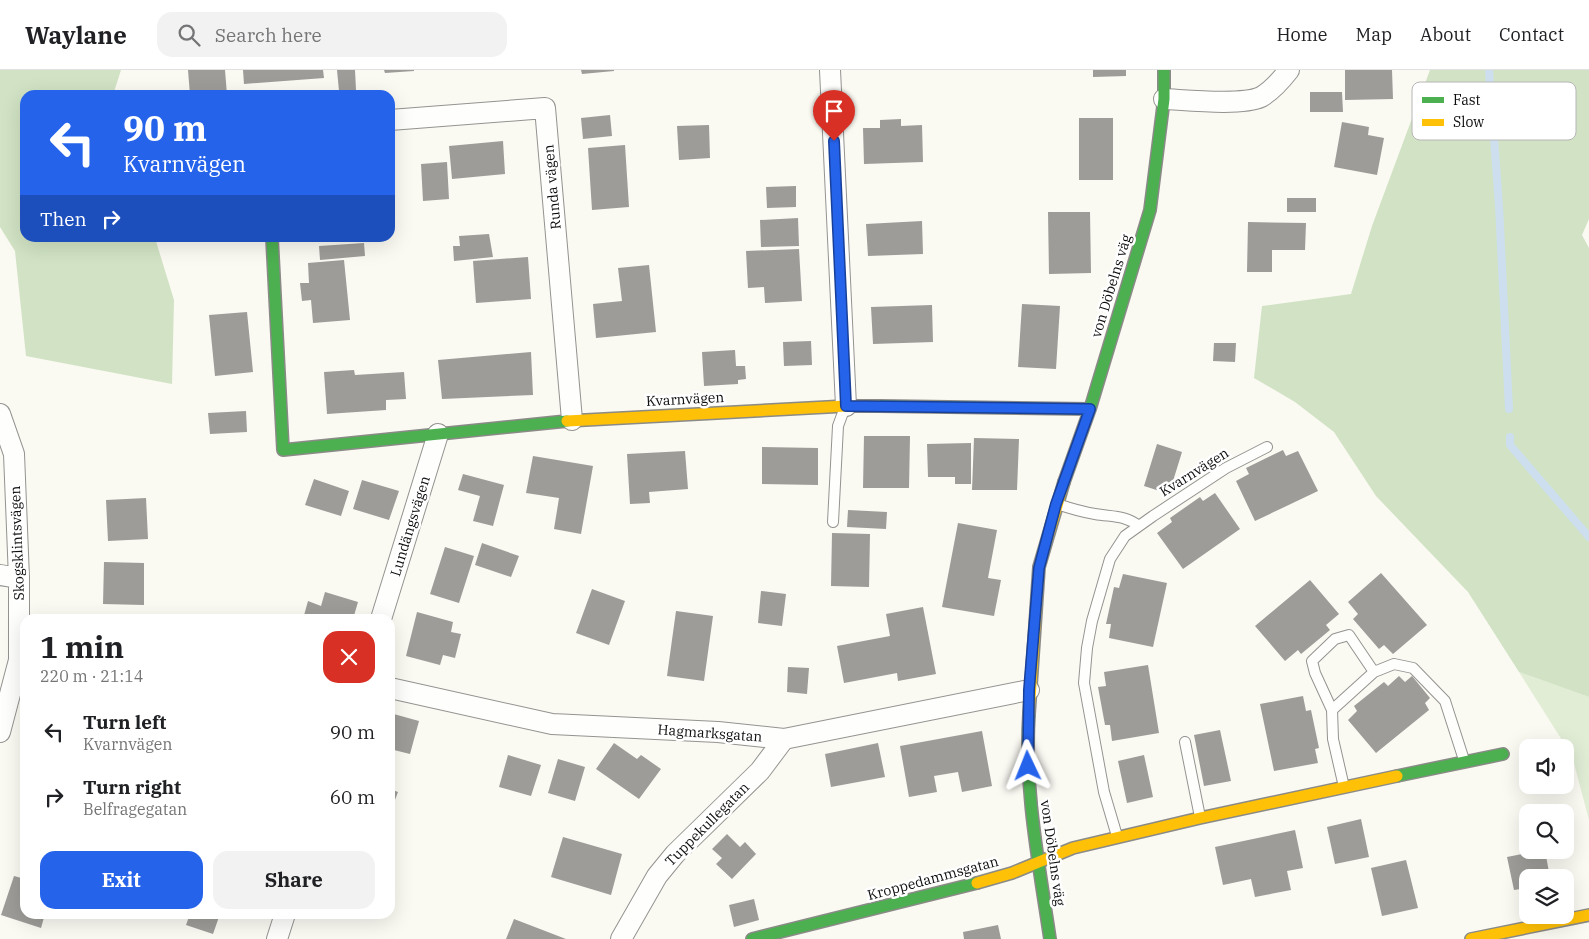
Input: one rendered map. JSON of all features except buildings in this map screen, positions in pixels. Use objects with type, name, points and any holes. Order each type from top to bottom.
[{"type":"street","points":[[830,70],[846,406]]},
{"type":"street","name":"von Döbelns väg","points":[[1050,939],[1031,815],[1027,749],[1029,690],[1039,568],[1056,504],[1090,409],[1150,210],[1164,99],[1164,70]]},
{"type":"street","points":[[1164,99],[1221,103],[1260,97],[1282,79],[1289,70]]},
{"type":"street","name":"Runda vägen","points":[[395,120],[545,108],[572,420]]},
{"type":"street","name":"Kvarnvägen","points":[[272,242],[283,450],[572,420],[846,406],[1090,409]]},
{"type":"street","name":"Skogsklintsvägen","points":[[0,414],[14,454],[10,576],[19,660],[0,732]]},
{"type":"street","name":"Lundängsvägen","points":[[383,614],[438,434]]},
{"type":"street","name":"Hagmarksgatan","points":[[395,689],[552,724],[718,732],[784,738],[1029,690]]},
{"type":"street","name":"Tuppekullegatan","points":[[621,939],[657,876],[675,854],[760,771],[784,738]]},
{"type":"street","name":"Kroppedammsgatan","points":[[752,939],[928,896],[1038,864],[1072,848],[1200,818],[1503,754]]},
{"type":"street","points":[[1471,939],[1589,915]]},
{"type":"street","points":[[277,939],[283,919]]},
{"type":"lane","points":[[833,522],[838,426],[846,406]]},
{"type":"lane","name":"Kvarnvägen","points":[[1139,526],[1226,468],[1267,448]]},
{"type":"lane","points":[[1056,504],[1096,514],[1118,516],[1132,520],[1139,526],[1125,536],[1110,559],[1092,621],[1087,648],[1084,683],[1104,792],[1118,837]]},
{"type":"lane","points":[[1344,788],[1334,739],[1332,710],[1312,661],[1335,639],[1349,634],[1374,672]]},
{"type":"lane","points":[[1332,710],[1374,672],[1394,664],[1413,668],[1445,701],[1464,761]]},
{"type":"lane","points":[[1184,742],[1200,818]]},
{"type":"green space","points":[[0,70],[121,70],[115,90],[20,90],[20,242],[156,242],[174,300],[172,384],[26,356],[15,251],[0,227]]},
{"type":"green space","points":[[1430,70],[1589,70],[1589,219],[1582,235],[1589,248],[1589,697],[1519,672],[1468,592],[1376,496],[1334,432],[1295,402],[1254,378],[1262,306],[1351,294],[1372,226],[1412,118],[1412,140],[1576,140],[1576,82],[1426,82]]},
{"type":"green space","points":[[1519,672],[1589,697],[1589,820],[1574,764],[1574,739],[1561,739]]},
{"type":"waterway","points":[[1489,70],[1490,82]]},
{"type":"waterway","points":[[1494,140],[1509,409]]},
{"type":"waterway","points":[[1510,437],[1510,445],[1589,537]]},
{"type":"traffic: fast","points":[[1064,482],[1090,409],[1150,210],[1164,99],[1164,70]]},
{"type":"traffic: fast","points":[[272,242],[283,450],[567,421]]},
{"type":"traffic: fast","points":[[879,406],[1090,409]]},
{"type":"traffic: fast","points":[[1029,714],[1028,742],[1031,799],[1037,855],[1050,939]]},
{"type":"traffic: fast","points":[[1397,776],[1503,754]]},
{"type":"traffic: fast","points":[[752,939],[977,883]]},
{"type":"traffic: slow","points":[[567,421],[846,406],[879,406]]},
{"type":"traffic: slow","points":[[1029,714],[1039,567],[1064,482]]},
{"type":"traffic: slow","points":[[977,883],[1012,873],[1073,848],[1200,818],[1397,776]]},
{"type":"traffic: slow","points":[[1471,939],[1589,915]]},
{"type":"route","points":[[834,141],[846,406],[1090,409],[1056,504],[1039,568],[1029,690],[1028,766]]}]
